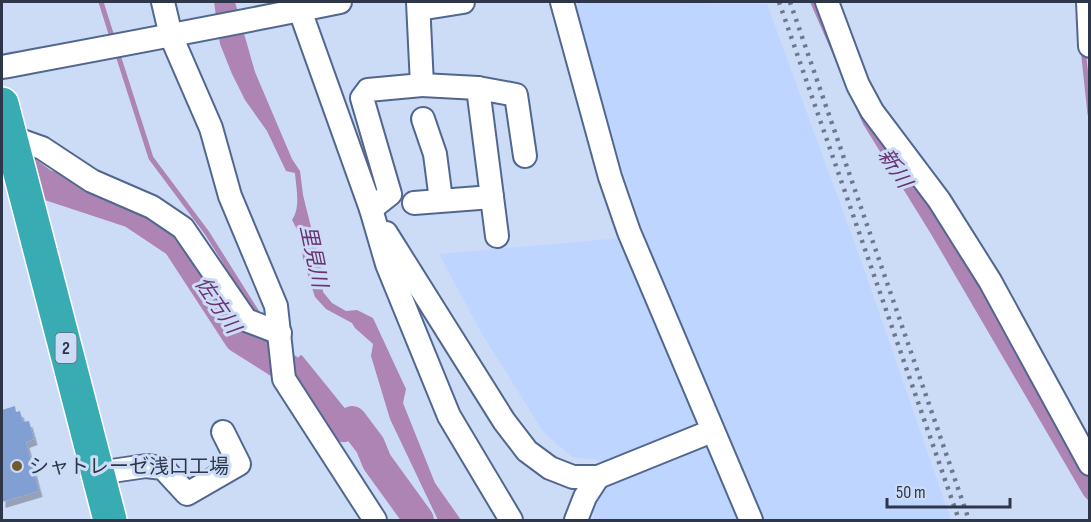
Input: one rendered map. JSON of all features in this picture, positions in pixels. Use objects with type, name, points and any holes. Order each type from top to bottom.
[{"type":"highway","name":"2","points":[[2,105],[110,520]]},
{"type":"street","points":[[163,2],[182,34],[230,196],[276,306],[284,379],[375,520]]},
{"type":"street","points":[[2,67],[182,34],[295,8],[340,2]]},
{"type":"street","points":[[422,86],[418,5],[463,2]]},
{"type":"street","points":[[562,2],[610,177],[629,232],[751,520]]},
{"type":"street","points":[[827,2],[858,85],[872,111],[939,200],[990,281],[1089,464]]},
{"type":"street","points":[[1088,2],[1089,46]]},
{"type":"street","points":[[295,8],[371,209],[387,264],[449,416],[511,520]]},
{"type":"street","points":[[371,209],[390,194],[362,98],[368,90],[422,86],[478,87],[516,95],[525,156]]},
{"type":"street","points":[[478,87],[497,236]]},
{"type":"street","points":[[423,118],[435,154],[441,200]]},
{"type":"street","points":[[15,153],[42,148],[92,181],[152,207],[183,228],[246,320],[280,341]]},
{"type":"street","points":[[414,202],[492,197]]},
{"type":"street","points":[[371,209],[504,422],[527,451],[550,468],[573,477],[598,477],[712,430]]},
{"type":"street","points":[[98,473],[146,466],[163,468],[187,494],[239,464],[223,432]]},
{"type":"street","points":[[576,520],[585,497],[598,477]]},
{"type":"shaded area","points":[[579,2],[767,4],[862,263],[951,520],[594,520],[593,511],[599,495],[609,482],[600,460],[572,457],[544,433],[482,334],[439,254],[645,236],[620,162],[576,9]]},
{"type":"water","name":"里見川","points":[[214,2],[235,2],[255,72],[292,159],[300,171],[303,195],[322,271],[323,292],[332,303],[346,311],[357,310],[373,318],[406,389],[403,403],[435,483],[461,520],[438,520],[390,419],[371,356],[373,344],[352,323],[326,309],[315,297],[303,259],[301,237],[292,220],[297,203],[295,173],[286,171],[267,131],[245,100],[232,74],[220,44]]},
{"type":"water","name":"新川","points":[[810,2],[818,2],[933,197],[1089,475],[1089,501],[863,124]]},
{"type":"building","name":"シャトレーゼ浅口工場","points":[[15,406],[16,412],[20,411],[23,422],[29,421],[34,439],[26,442],[39,491],[2,502],[2,410]]},
{"type":"waterway","points":[[101,2],[113,40]]},
{"type":"waterway","points":[[1083,48],[1090,114]]},
{"type":"waterway","points":[[117,52],[151,158],[207,233],[258,314]]},
{"type":"waterway","name":"佐方川","points":[[6,156],[44,184],[132,213],[177,243],[239,338],[299,376],[334,422],[343,427],[352,421],[370,445],[377,462],[419,520]]},
{"type":"waterway","points":[[301,358],[352,421]]},
{"type":"railway","points":[[779,2],[959,520]]},
{"type":"railway","points":[[790,2],[969,520]]},
{"type":"place","name":"シャトレーゼ浅口工場","points":[[17,466]]}]
